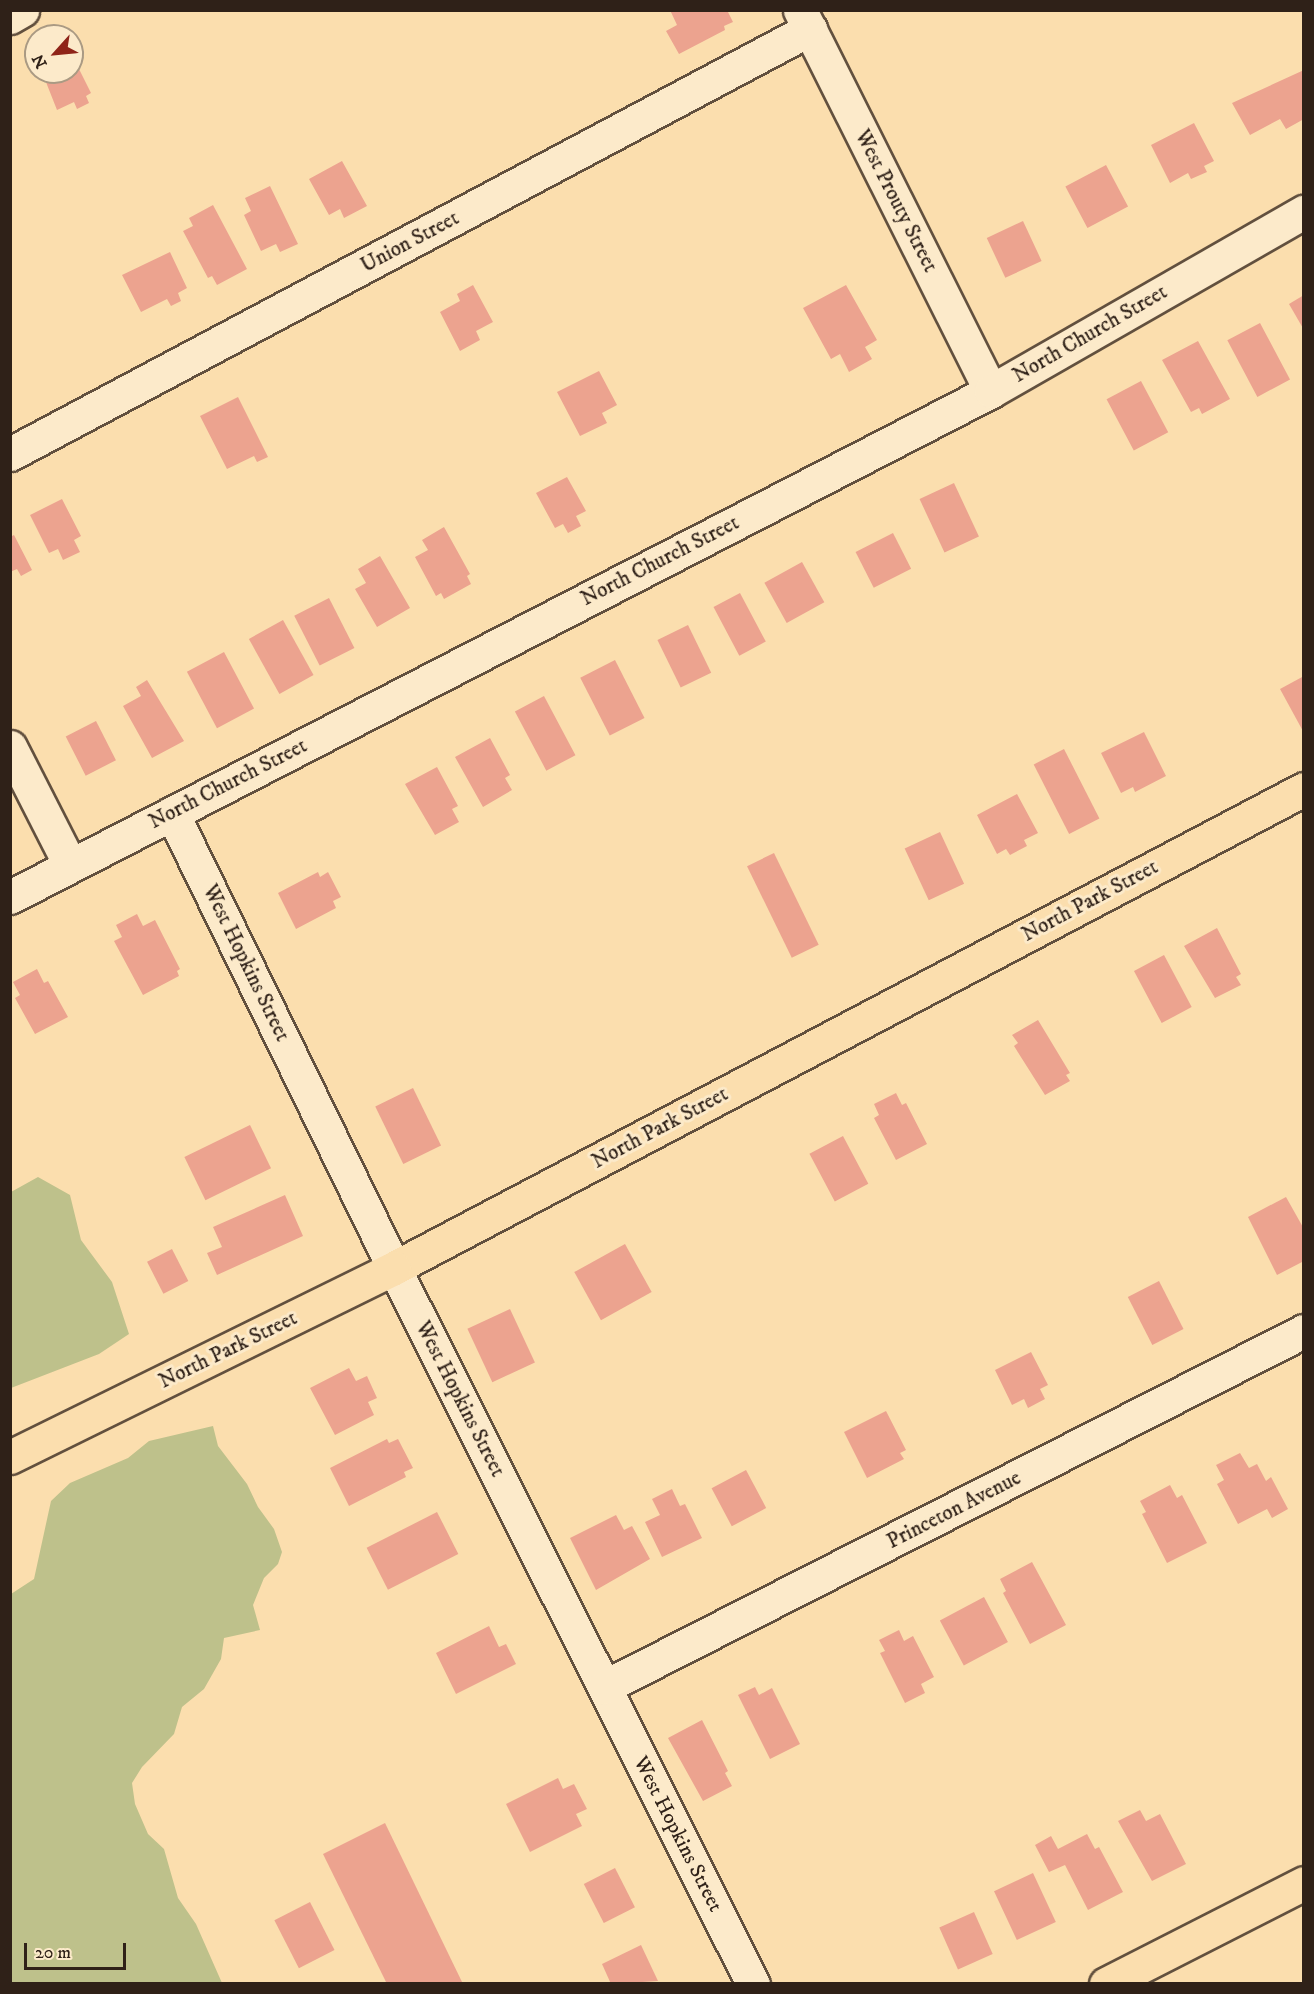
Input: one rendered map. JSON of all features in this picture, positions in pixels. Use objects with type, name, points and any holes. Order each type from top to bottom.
[{"type":"main road","name":"North Park Street","points":[[10,1456],[394,1268],[1304,789]]},
{"type":"main road","points":[[1106,1983],[1304,1883]]},
{"type":"street","points":[[10,17],[22,10]]},
{"type":"street","name":"West Prouty Street","points":[[805,20],[991,391]]},
{"type":"street","name":"Union Street","points":[[10,454],[805,20]]},
{"type":"street","name":"North Church Street","points":[[10,897],[991,391],[1304,212]]},
{"type":"street","points":[[10,747],[70,865]]},
{"type":"street","name":"West Hopkins Street","points":[[172,813],[394,1268],[753,1983]]},
{"type":"street","name":"Princeton Avenue","points":[[604,1687],[1304,1331]]},
{"type":"green space","points":[[38,1177],[70,1195],[81,1240],[112,1282],[129,1334],[99,1354],[11,1388],[11,1192]]},
{"type":"green space","points":[[213,1426],[218,1446],[247,1484],[258,1507],[274,1529],[282,1552],[278,1564],[264,1578],[253,1605],[260,1630],[224,1638],[221,1659],[204,1689],[182,1707],[174,1734],[142,1767],[132,1783],[135,1804],[148,1834],[164,1849],[178,1898],[196,1924],[222,1983],[11,1983],[11,1594],[34,1579],[51,1501],[70,1483],[128,1458],[149,1441]]},
{"type":"building","points":[[670,10],[727,10],[733,22],[724,26],[725,30],[679,54],[666,31],[677,25]]},
{"type":"building","points":[[1304,70],[1304,119],[1286,129],[1280,119],[1250,135],[1232,103]]},
{"type":"building","points":[[84,79],[91,93],[86,96],[89,103],[77,109],[74,102],[57,110],[47,84],[84,84]]},
{"type":"building","points":[[1194,123],[1214,161],[1204,166],[1207,172],[1191,179],[1188,173],[1170,183],[1151,145]]},
{"type":"building","points":[[342,161],[367,206],[344,218],[340,209],[329,215],[309,179]]},
{"type":"building","points":[[1106,165],[1128,206],[1087,228],[1065,187]]},
{"type":"building","points":[[270,186],[298,244],[280,252],[276,244],[261,251],[244,215],[251,211],[245,198]]},
{"type":"building","points":[[213,205],[247,269],[217,285],[212,276],[208,278],[183,231],[193,226],[189,218]]},
{"type":"building","points":[[1023,221],[1042,261],[1005,278],[987,238]]},
{"type":"building","points":[[170,252],[187,288],[178,293],[181,301],[171,306],[167,299],[141,312],[122,275]]},
{"type":"building","points":[[473,285],[493,322],[476,331],[480,340],[460,351],[440,312],[460,301],[457,294]]},
{"type":"building","points":[[846,285],[877,340],[865,347],[872,359],[849,372],[840,354],[831,359],[803,308]]},
{"type":"building","points":[[1304,295],[1304,330],[1289,304]]},
{"type":"building","points":[[1260,323],[1290,380],[1257,397],[1227,340]]},
{"type":"building","points":[[1198,341],[1230,399],[1202,414],[1199,408],[1191,412],[1162,360]]},
{"type":"building","points":[[599,371],[617,405],[602,413],[607,423],[580,436],[557,392]]},
{"type":"building","points":[[1141,381],[1168,432],[1134,451],[1107,399]]},
{"type":"building","points":[[238,397],[268,457],[257,462],[254,456],[227,469],[200,416]]},
{"type":"building","points":[[567,477],[586,511],[576,516],[581,526],[568,533],[563,524],[555,528],[536,493]]},
{"type":"building","points":[[954,483],[979,536],[944,553],[920,499]]},
{"type":"building","points":[[62,499],[81,536],[74,540],[80,552],[63,560],[58,549],[49,553],[30,515]]},
{"type":"building","points":[[444,527],[470,574],[467,576],[471,584],[444,599],[441,593],[436,596],[415,557],[428,550],[422,540]]},
{"type":"building","points":[[893,533],[911,569],[874,588],[856,552]]},
{"type":"building","points":[[14,535],[32,570],[21,576],[17,569],[10,572],[10,537]]},
{"type":"building","points":[[380,556],[410,608],[377,627],[355,589],[366,583],[358,569]]},
{"type":"building","points":[[802,562],[824,602],[787,623],[764,583]]},
{"type":"building","points":[[740,593],[766,642],[739,656],[714,607]]},
{"type":"building","points":[[329,598],[354,648],[320,666],[294,616]]},
{"type":"building","points":[[283,620],[314,675],[279,694],[249,639]]},
{"type":"building","points":[[688,625],[711,673],[681,688],[657,640]]},
{"type":"building","points":[[224,652],[254,709],[217,728],[187,672]]},
{"type":"building","points":[[615,660],[645,718],[610,736],[580,678]]},
{"type":"building","points":[[1304,676],[1304,733],[1280,689]]},
{"type":"building","points":[[147,680],[184,741],[152,758],[123,706],[141,696],[136,687]]},
{"type":"building","points":[[544,696],[575,755],[546,771],[515,711]]},
{"type":"building","points":[[96,721],[116,760],[86,776],[66,736]]},
{"type":"building","points":[[1144,732],[1166,776],[1135,792],[1133,787],[1121,793],[1101,753]]},
{"type":"building","points":[[490,738],[510,775],[505,778],[512,790],[483,807],[455,757]]},
{"type":"building","points":[[1064,749],[1099,818],[1069,834],[1034,764]]},
{"type":"building","points":[[437,767],[458,806],[452,809],[459,822],[435,835],[405,784]]},
{"type":"building","points":[[1017,794],[1038,833],[1024,840],[1027,846],[1010,855],[1006,849],[997,854],[977,815]]},
{"type":"building","points":[[940,832],[964,884],[929,900],[905,848]]},
{"type":"building","points":[[774,853],[819,945],[792,958],[747,866]]},
{"type":"building","points":[[318,872],[320,877],[328,872],[341,897],[333,901],[336,908],[296,929],[278,893]]},
{"type":"building","points":[[137,914],[143,926],[155,920],[180,969],[177,971],[179,976],[143,995],[114,941],[122,937],[116,925]]},
{"type":"building","points":[[1217,928],[1241,974],[1236,977],[1241,985],[1215,998],[1184,946]]},
{"type":"building","points":[[1164,955],[1192,1007],[1162,1023],[1134,971]]},
{"type":"building","points":[[37,969],[44,983],[48,981],[68,1017],[35,1034],[15,998],[20,995],[13,982]]},
{"type":"building","points":[[1038,1020],[1070,1073],[1066,1075],[1070,1081],[1045,1095],[1014,1046],[1018,1043],[1012,1035]]},
{"type":"building","points":[[413,1088],[441,1146],[403,1164],[375,1106]]},
{"type":"building","points":[[896,1093],[902,1105],[906,1103],[927,1144],[896,1160],[874,1118],[879,1115],[874,1104]]},
{"type":"building","points":[[250,1125],[271,1168],[205,1200],[184,1157]]},
{"type":"building","points":[[843,1136],[868,1184],[835,1202],[809,1154]]},
{"type":"building","points":[[285,1195],[303,1236],[217,1275],[207,1253],[222,1247],[213,1227]]},
{"type":"building","points":[[1286,1197],[1304,1229],[1304,1261],[1277,1275],[1248,1217]]},
{"type":"building","points":[[625,1244],[652,1292],[601,1320],[574,1272]]},
{"type":"building","points":[[172,1249],[188,1281],[163,1294],[147,1262]]},
{"type":"building","points":[[1159,1281],[1184,1329],[1152,1345],[1128,1297]]},
{"type":"building","points":[[510,1309],[535,1362],[492,1382],[467,1329]]},
{"type":"building","points":[[1031,1352],[1048,1385],[1040,1389],[1045,1399],[1028,1408],[1024,1399],[1012,1405],[995,1370]]},
{"type":"building","points":[[349,1368],[356,1381],[367,1376],[377,1398],[368,1402],[374,1415],[335,1435],[310,1388]]},
{"type":"building","points":[[886,1411],[906,1450],[900,1453],[904,1459],[867,1478],[844,1432]]},
{"type":"building","points":[[387,1439],[389,1443],[398,1439],[413,1468],[404,1472],[406,1477],[349,1506],[330,1468]]},
{"type":"building","points":[[1240,1453],[1249,1468],[1257,1464],[1266,1481],[1271,1477],[1288,1509],[1272,1518],[1267,1509],[1238,1524],[1217,1484],[1224,1480],[1216,1465]]},
{"type":"building","points":[[746,1470],[766,1508],[732,1526],[712,1488]]},
{"type":"building","points":[[1170,1485],[1177,1498],[1182,1495],[1207,1543],[1167,1563],[1142,1514],[1146,1512],[1140,1501]]},
{"type":"building","points":[[672,1489],[680,1506],[685,1504],[702,1538],[662,1557],[645,1522],[660,1515],[652,1499]]},
{"type":"building","points":[[437,1512],[458,1554],[388,1590],[367,1548]]},
{"type":"building","points":[[616,1515],[624,1530],[632,1526],[650,1559],[596,1590],[570,1538]]},
{"type":"building","points":[[1032,1562],[1066,1625],[1030,1644],[1003,1593],[1006,1591],[1000,1579]]},
{"type":"building","points":[[984,1597],[1008,1642],[964,1666],[940,1620]]},
{"type":"building","points":[[489,1626],[499,1647],[506,1644],[516,1664],[456,1694],[436,1653]]},
{"type":"building","points":[[899,1630],[904,1641],[913,1636],[934,1677],[921,1684],[925,1693],[905,1703],[880,1653],[885,1651],[879,1640]]},
{"type":"building","points":[[755,1687],[759,1695],[772,1688],[800,1744],[770,1759],[738,1695]]},
{"type":"building","points":[[702,1720],[728,1771],[725,1773],[732,1786],[703,1801],[668,1738]]},
{"type":"building","points":[[558,1778],[563,1789],[574,1784],[587,1809],[576,1814],[582,1826],[530,1852],[506,1804]]},
{"type":"building","points":[[1140,1810],[1146,1821],[1160,1814],[1186,1864],[1152,1881],[1118,1821]]},
{"type":"building","points":[[385,1823],[463,1984],[387,1984],[323,1854]]},
{"type":"building","points":[[1087,1834],[1095,1849],[1099,1847],[1123,1892],[1088,1910],[1065,1865],[1049,1872],[1035,1845],[1051,1836],[1058,1849]]},
{"type":"building","points":[[615,1868],[635,1907],[604,1923],[584,1884]]},
{"type":"building","points":[[1033,1873],[1056,1922],[1017,1940],[994,1891]]},
{"type":"building","points":[[310,1902],[335,1950],[299,1968],[274,1920]]},
{"type":"building","points":[[974,1912],[993,1954],[958,1969],[939,1927]]},
{"type":"building","points":[[641,1945],[658,1981],[611,1984],[602,1964]]}]
